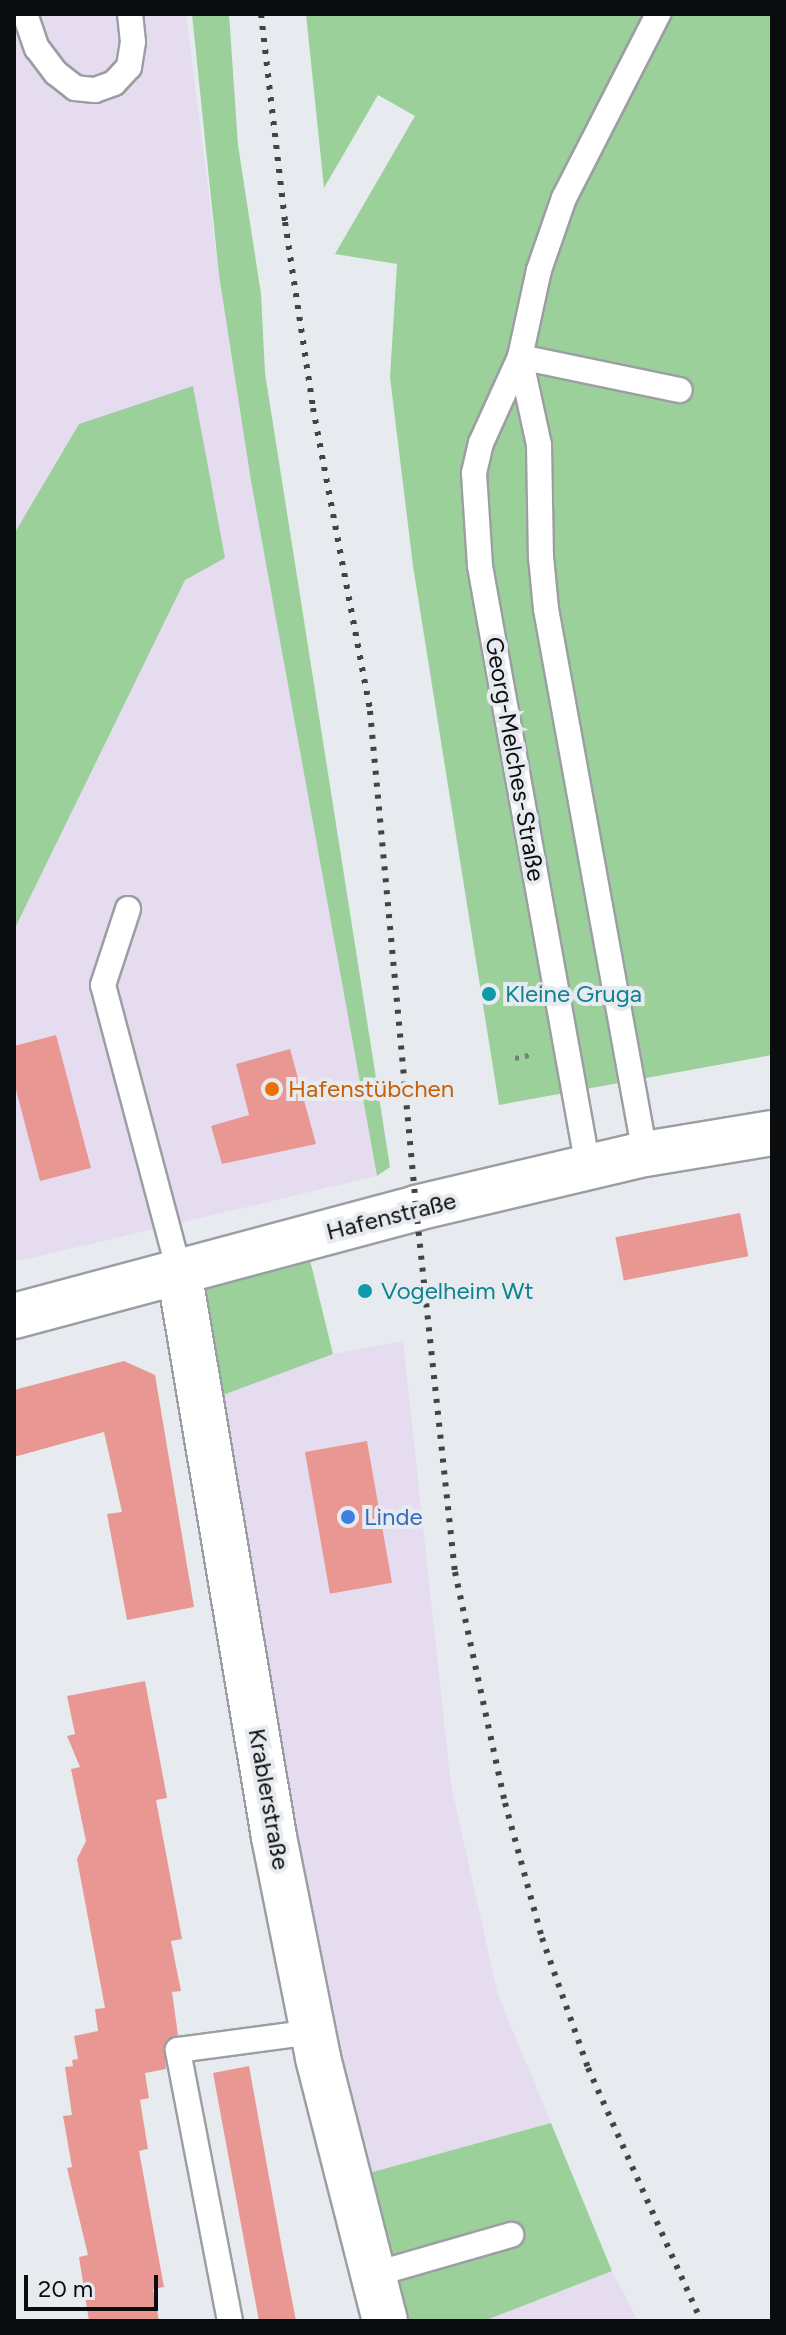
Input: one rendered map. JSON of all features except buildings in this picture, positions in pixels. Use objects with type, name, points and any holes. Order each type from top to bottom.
[{"type":"street","name":"Hafenstraße","points":[[14,1316],[588,1167],[645,1154],[772,1133]]},
{"type":"street","name":"Krablerstraße","points":[[179,1271],[274,1837],[313,2032],[385,2321]]},
{"type":"lane","points":[[25,14],[37,48],[56,73],[75,88],[95,90],[114,83],[129,67],[133,42],[130,14]]},
{"type":"lane","name":"Georg-Melches-Straße","points":[[588,1167],[475,522],[474,473],[481,443],[520,357],[539,270],[564,198],[658,14]]},
{"type":"lane","points":[[520,357],[680,390]]},
{"type":"lane","name":"Georg-Melches-Straße","points":[[520,357],[539,445],[541,557],[546,609],[645,1154]]},
{"type":"lane","points":[[128,909],[103,985],[179,1271]]},
{"type":"lane","points":[[230,2321],[178,2050],[313,2032]]},
{"type":"lane","points":[[372,2275],[511,2235]]},
{"type":"shaded area","points":[[14,14],[186,14],[219,275],[251,481],[377,1176],[14,1262]]},
{"type":"shaded area","points":[[403,1341],[451,1785],[498,1995],[551,2123],[358,2176],[215,1398],[333,1354]]},
{"type":"shaded area","points":[[612,2271],[638,2321],[484,2321]]},
{"type":"green space","points":[[192,14],[229,14],[238,145],[261,294],[265,373],[390,1167],[377,1176],[251,481],[219,275]]},
{"type":"green space","points":[[306,14],[772,14],[772,1055],[499,1105],[413,566],[390,377],[397,264],[335,254],[415,116],[378,95],[324,188]]},
{"type":"green space","points":[[193,386],[225,558],[185,580],[14,930],[14,534],[79,424]]},
{"type":"green space","points":[[309,1256],[333,1354],[215,1398],[193,1282]]},
{"type":"green space","points":[[551,2123],[612,2271],[484,2321],[394,2321],[358,2176]]},
{"type":"railway","points":[[261,14],[285,222],[313,408],[370,711],[416,1208],[455,1572],[505,1803],[542,1938],[588,2068],[701,2321]]},
{"type":"place","name":"Kleine Gruga","points":[[489,994]]},
{"type":"place","name":"Hafenstübchen","points":[[272,1089]]},
{"type":"place","name":"Vogelheim Wt","points":[[365,1291]]},
{"type":"place","name":"Linde","points":[[348,1517]]}]
